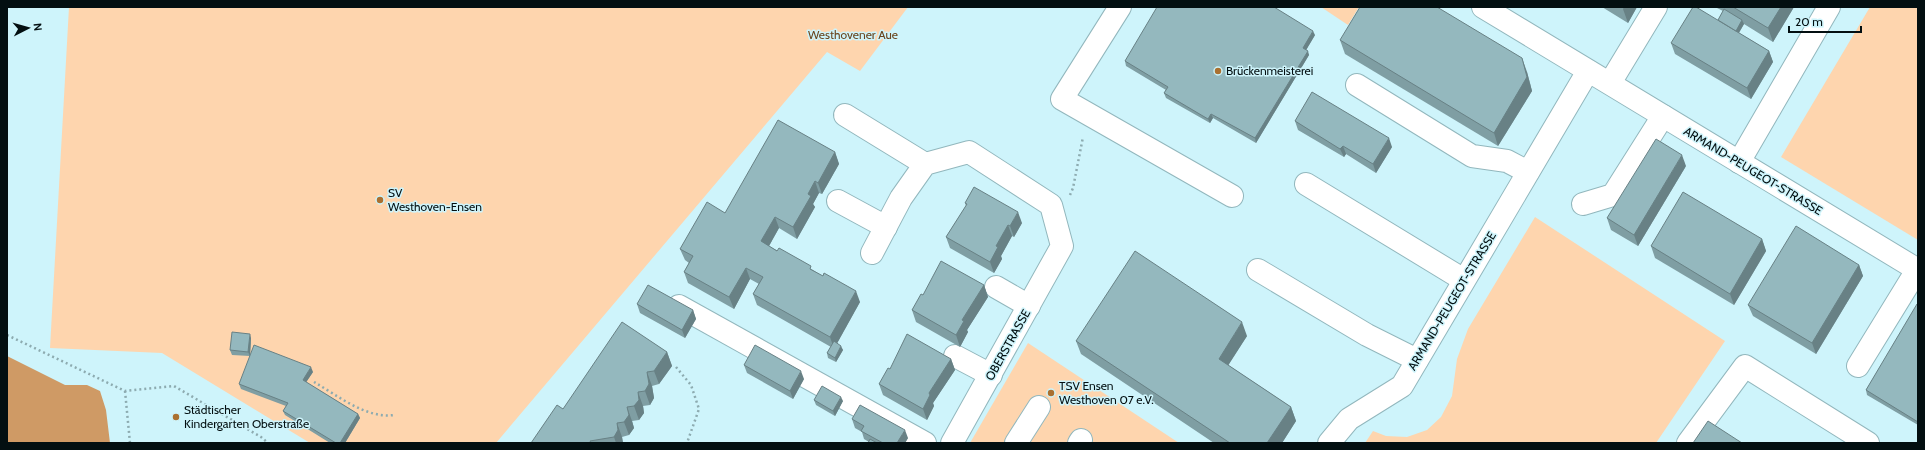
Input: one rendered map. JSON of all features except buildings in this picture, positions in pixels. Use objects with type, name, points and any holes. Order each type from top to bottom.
[{"type":"street","points":[[1120,7],[1062,100],[1232,196]]},
{"type":"street","name":"ARMAND-PEUGEOT-STRASSE","points":[[1482,7],[1918,270]]},
{"type":"street","points":[[1610,83],[1656,7]]},
{"type":"street","points":[[1739,162],[1829,7]]},
{"type":"street","name":"ARMAND-PEUGEOT-STRASSE","points":[[1329,443],[1349,419],[1402,386],[1588,71]]},
{"type":"street","points":[[1357,85],[1472,156],[1507,161],[1528,172]]},
{"type":"street","points":[[845,115],[925,164],[901,198],[872,253]]},
{"type":"street","points":[[1583,204],[1613,195],[1664,116]]},
{"type":"street","name":"OBERSTRASSE","points":[[925,164],[969,152],[1051,205],[1062,246],[952,443]]},
{"type":"street","points":[[1306,184],[1464,280]]},
{"type":"street","points":[[838,201],[886,227]]},
{"type":"street","points":[[1258,270],[1366,335],[1417,360]]},
{"type":"street","points":[[1858,366],[1918,270]]},
{"type":"street","points":[[996,287],[1029,306]]},
{"type":"street","points":[[679,306],[925,443]]},
{"type":"street","points":[[955,356],[991,375]]},
{"type":"street","points":[[1688,443],[1745,366],[1868,443]]},
{"type":"street","points":[[1016,443],[1039,407]]},
{"type":"path","points":[[1068,199],[1073,188],[1084,134]]},
{"type":"path","points":[[7,335],[125,391],[174,386],[262,437],[268,443]]},
{"type":"path","points":[[676,367],[691,385],[699,409],[687,443]]},
{"type":"path","points":[[314,382],[360,408],[386,416],[394,415]]},
{"type":"path","points":[[125,391],[130,443]]},
{"type":"green space","name":"SV Westhoven-Ensen","points":[[69,7],[908,7],[860,71],[827,52],[496,443],[310,443],[162,353],[50,348]]},
{"type":"green space","points":[[1321,7],[1359,7],[1348,25]]},
{"type":"green space","points":[[1870,7],[1918,7],[1918,240],[1781,157]]},
{"type":"green space","points":[[1535,217],[1725,341],[1656,443],[1365,443],[1373,431],[1386,436],[1407,437],[1427,430],[1441,417],[1452,396],[1457,359],[1468,329]]},
{"type":"green space","name":"TSV Ensen Westhoven 07 e.V.","points":[[1028,343],[1179,443],[970,443]]},
{"type":"shaded area","points":[[7,356],[65,385],[87,385],[100,391],[106,410],[110,443],[7,443]]},
{"type":"place","name":"Brückenmeisterei","points":[[1218,71]]},
{"type":"place","name":"SV Westhoven-Ensen","points":[[380,200]]},
{"type":"place","name":"TSV Ensen Westhoven 07 e.V.","points":[[1051,393]]},
{"type":"place","name":"Städtischer Kindergarten Oberstraße","points":[[176,417]]},
{"type":"park label","name":"Westhovener Aue","points":[[853,35]]}]
